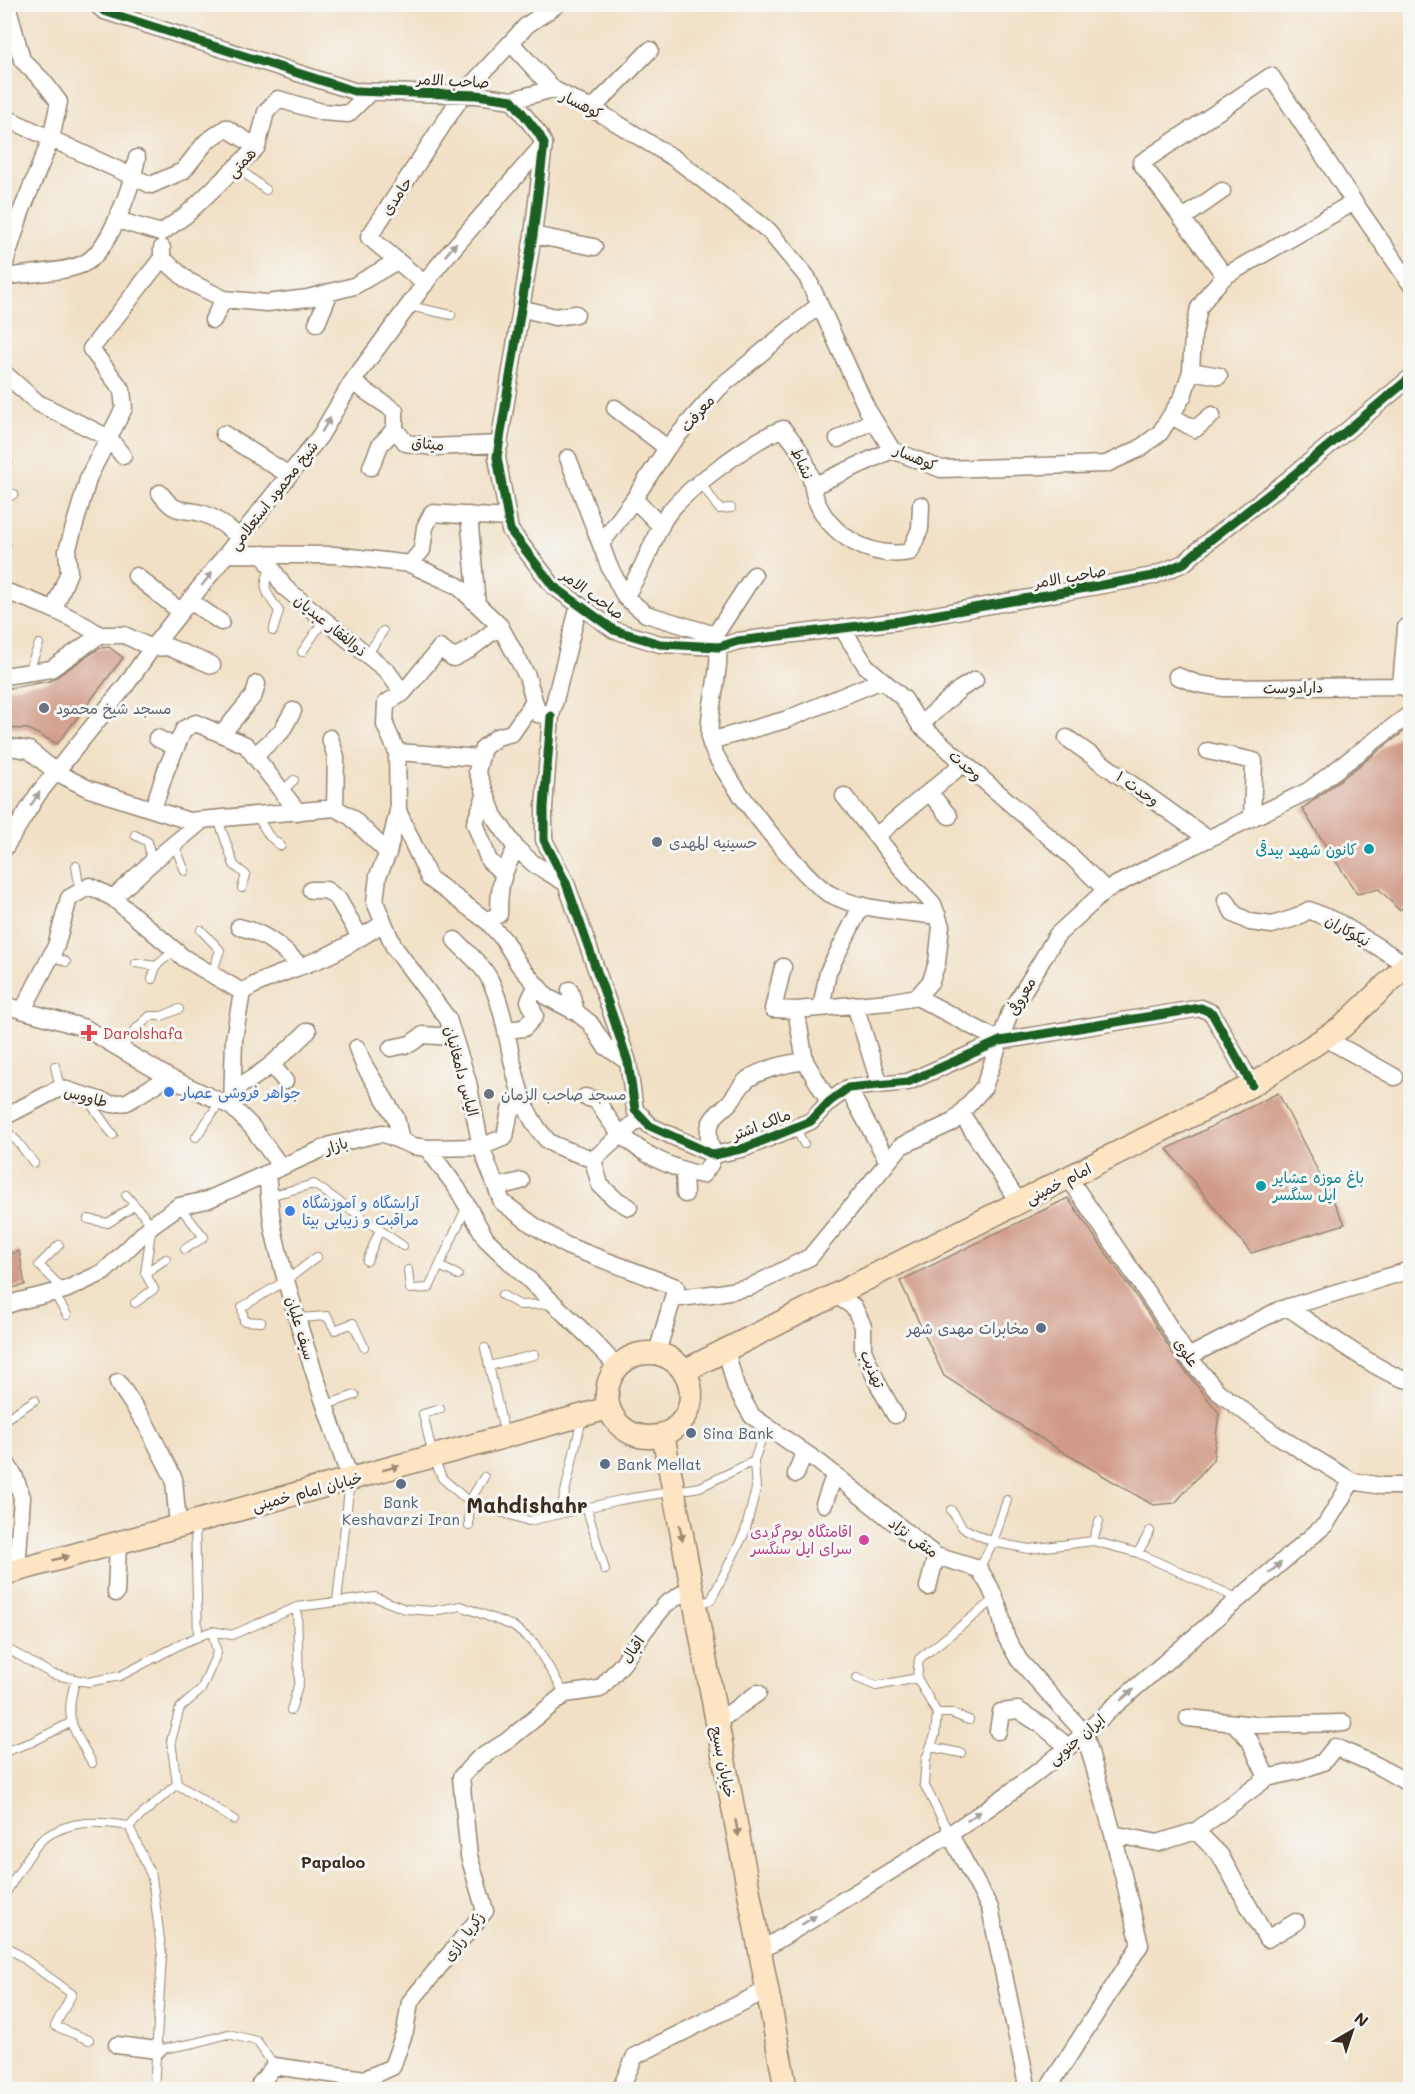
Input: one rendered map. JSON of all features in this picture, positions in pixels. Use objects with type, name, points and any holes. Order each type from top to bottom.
[{"type":"street","points":[[4,266],[21,212],[51,139],[59,102],[44,82],[22,60],[7,4]]},
{"type":"street","name":"صاحب الامر","points":[[96,4],[104,11],[354,91],[463,94],[512,100]]},
{"type":"street","points":[[463,94],[527,25],[558,4]]},
{"type":"street","points":[[511,43],[553,89]]},
{"type":"street","points":[[592,109],[650,50]]},
{"type":"street","points":[[1224,276],[1141,163],[1271,76],[1410,283]]},
{"type":"street","name":"کوهسار","points":[[512,100],[553,89],[592,109],[676,160],[769,231],[807,276],[873,420],[892,450],[940,469],[1106,464],[1139,449],[1160,433],[1183,396],[1191,371],[1193,336],[1199,308],[1210,292],[1224,276],[1354,202]]},
{"type":"street","name":"همتی","points":[[161,233],[186,215],[257,147],[266,112],[278,99],[322,112],[348,114],[370,92]]},
{"type":"street","name":"حامدی","points":[[425,284],[369,237],[463,94]]},
{"type":"street","points":[[512,100],[539,134],[544,144]]},
{"type":"street","points":[[4,117],[151,185],[183,171],[206,142],[226,128],[257,147]]},
{"type":"street","name":"صاحب الامر","points":[[544,144],[533,235],[497,457],[510,530],[553,586],[614,630],[660,644],[738,641],[900,621],[1153,576],[1184,563],[1410,378]]},
{"type":"street","name":"شیخ محمود استعلامی","points":[[4,849],[38,794],[320,436],[352,382],[425,284],[481,213],[544,144]]},
{"type":"street","points":[[4,277],[59,271],[85,264],[98,251],[117,220],[134,177],[137,158]]},
{"type":"street","points":[[1182,219],[1222,191]]},
{"type":"street","points":[[54,609],[69,572],[67,551],[89,476],[124,408],[122,390],[91,349],[162,258],[161,233],[117,220]]},
{"type":"street","points":[[533,235],[594,248]]},
{"type":"street","points":[[162,258],[188,280],[224,299],[267,303],[308,298],[354,286],[397,261]]},
{"type":"street","points":[[317,323],[330,292]]},
{"type":"street","points":[[213,320],[224,299]]},
{"type":"street","name":"معرفت","points":[[600,544],[634,499],[667,448],[719,388],[819,305]]},
{"type":"street","points":[[521,308],[555,317],[576,314]]},
{"type":"street","points":[[1191,371],[1219,376]]},
{"type":"street","points":[[4,373],[38,403],[109,438],[123,456]]},
{"type":"street","name":"میثاق","points":[[352,382],[395,411],[395,429],[406,443],[433,447],[500,444]]},
{"type":"street","points":[[615,408],[667,448]]},
{"type":"street","points":[[1171,416],[1196,429],[1212,416]]},
{"type":"street","points":[[838,439],[873,420]]},
{"type":"street","points":[[371,467],[380,445],[395,429]]},
{"type":"street","name":"نشاط","points":[[626,597],[665,516],[734,456],[770,433],[783,429],[798,447],[809,471],[817,500],[828,519],[846,539],[871,550],[894,555],[910,552],[920,529],[921,505]]},
{"type":"street","points":[[224,434],[289,475]]},
{"type":"street","points":[[813,486],[892,450]]},
{"type":"street","points":[[568,458],[609,566],[626,597],[646,614],[717,641]]},
{"type":"street","points":[[160,493],[170,507],[185,512],[205,514],[240,537]]},
{"type":"street","points":[[634,499],[661,526]]},
{"type":"street","points":[[410,564],[422,550],[425,527],[432,513],[508,518]]},
{"type":"street","points":[[469,515],[477,604]]},
{"type":"street","points":[[227,554],[267,561],[334,555],[410,564],[458,586],[500,626],[527,676],[538,714],[550,716]]},
{"type":"street","name":"ذوالفقار عبدیان","points":[[267,561],[284,587],[387,671],[402,693]]},
{"type":"street","points":[[754,575],[717,641],[710,741],[723,768],[769,831],[829,894],[862,905],[938,916]]},
{"type":"street","points":[[136,576],[185,606],[221,622]]},
{"type":"street","points":[[4,591],[54,609],[100,635],[124,635],[152,648],[168,647],[212,665]]},
{"type":"street","points":[[579,605],[550,716],[544,840],[566,883],[628,1062],[635,1110],[650,1126],[714,1155]]},
{"type":"street","name":"الیاس دامغانیان","points":[[500,626],[469,650],[453,658],[440,648],[402,693],[386,702],[385,725],[397,752],[398,811],[388,853],[378,876],[375,902],[394,946],[448,1019],[468,1082],[481,1147],[502,1202],[567,1246],[675,1293]]},
{"type":"street","points":[[1406,627],[1406,688]]},
{"type":"street","name":"وحدت","points":[[842,628],[866,666],[904,699],[920,725],[1071,856],[1106,890]]},
{"type":"street","points":[[4,675],[51,669],[100,635]]},
{"type":"street","name":"دارادوست","points":[[1177,676],[1198,684],[1224,688],[1406,688]]},
{"type":"street","points":[[710,741],[785,720],[882,680]]},
{"type":"street","points":[[920,725],[945,701],[975,680]]},
{"type":"street","points":[[222,734],[254,695],[257,684]]},
{"type":"street","points":[[534,701],[512,733],[497,737],[483,748],[477,771],[494,816],[516,848],[534,864],[566,883]]},
{"type":"street","points":[[254,756],[281,732],[293,711]]},
{"type":"street","name":"معروفی","points":[[675,1293],[719,1293],[750,1287],[810,1257],[901,1146],[953,1122],[984,1087],[1009,1015],[1057,935],[1106,890],[1308,791],[1410,714]]},
{"type":"street","points":[[153,809],[175,747],[184,729],[196,723],[246,745],[254,756],[288,785],[298,812]]},
{"type":"street","points":[[157,738],[175,747]]},
{"type":"street","points":[[330,738],[336,757],[335,808]]},
{"type":"street","name":"وحدت ۱","points":[[1067,738],[1208,839]]},
{"type":"street","points":[[4,746],[29,750],[56,772],[89,789],[189,821],[335,808],[351,817],[388,853]]},
{"type":"street","points":[[1209,751],[1254,761],[1252,818]]},
{"type":"street","points":[[397,752],[480,758]]},
{"type":"street","points":[[876,836],[964,763]]},
{"type":"street","points":[[929,792],[949,816]]},
{"type":"street","points":[[485,796],[475,823],[489,861],[503,873]]},
{"type":"street","points":[[844,796],[933,904],[938,916],[941,926],[937,963],[931,981],[917,997]]},
{"type":"street","points":[[398,811],[429,878],[487,921],[504,940],[519,965],[547,997],[576,1012],[590,1023],[605,1046],[628,1062]]},
{"type":"street","points":[[113,898],[174,844],[211,820]]},
{"type":"street","points":[[487,921],[499,914],[499,891],[503,873],[516,848]]},
{"type":"street","points":[[23,1010],[58,959],[69,898],[90,886],[113,898],[175,950],[242,992]]},
{"type":"street","points":[[311,890],[326,890],[338,899],[360,937]]},
{"type":"street","name":"نیکوکاران","points":[[1226,900],[1234,914],[1250,922],[1272,925],[1295,918],[1309,910],[1338,922],[1409,964]]},
{"type":"street","points":[[821,1008],[828,972],[862,905]]},
{"type":"street","points":[[226,1104],[233,1089],[234,1039],[242,992],[259,981],[339,950],[384,923]]},
{"type":"street","points":[[239,927],[257,931],[273,941],[301,966]]},
{"type":"street","points":[[455,940],[488,976],[506,1030],[517,1085],[532,1119],[548,1142],[593,1160]]},
{"type":"street","name":"امام خمینی","points":[[684,1371],[1252,1085],[1342,1027],[1409,964]]},
{"type":"street","points":[[783,968],[773,1009],[821,1008],[917,997],[1000,1041]]},
{"type":"street","points":[[506,1030],[524,1028],[535,1016],[529,1001],[537,985]]},
{"type":"street","points":[[570,990],[576,1012]]},
{"type":"street","points":[[4,1005],[85,1028],[168,1077],[226,1104],[252,1127],[274,1170]]},
{"type":"street","points":[[855,1005],[880,1085]]},
{"type":"street","points":[[888,1162],[848,1088],[908,1082],[1000,1041],[1201,1008],[1212,1013],[1252,1085]]},
{"type":"street","points":[[796,1010],[805,1061],[829,1102]]},
{"type":"street","points":[[233,1089],[254,1079],[308,1031]]},
{"type":"street","points":[[391,1048],[410,1044],[423,1035],[453,1037]]},
{"type":"street","points":[[1325,1038],[1395,1077]]},
{"type":"street","points":[[357,1048],[364,1065],[396,1118],[400,1141]]},
{"type":"street","points":[[585,1097],[596,1100],[622,1135],[663,1162],[684,1171],[702,1175],[710,1167],[714,1155],[708,1131],[711,1120],[749,1079],[782,1065],[805,1061]]},
{"type":"street","points":[[272,1065],[285,1081]]},
{"type":"street","name":"طاووس","points":[[4,1117],[60,1088],[112,1104],[127,1102],[168,1077]]},
{"type":"street","name":"مالک اشتر","points":[[714,1155],[745,1148],[810,1120],[848,1088]]},
{"type":"street","points":[[481,1147],[505,1137],[510,1110],[525,1103]]},
{"type":"street","points":[[961,1113],[1019,1203]]},
{"type":"street","points":[[593,1160],[642,1116]]},
{"type":"street","name":"بازار","points":[[179,1206],[207,1200],[331,1144],[382,1133],[413,1146],[427,1148],[481,1147]]},
{"type":"street","points":[[427,1148],[457,1188],[486,1239],[618,1366]]},
{"type":"street","points":[[593,1160],[600,1185],[629,1207]]},
{"type":"street","name":"سیف علیان","points":[[274,1170],[269,1196],[274,1231],[298,1318],[350,1479]]},
{"type":"street","points":[[684,1171],[685,1194]]},
{"type":"street","name":"علوی","points":[[1068,1178],[1158,1309],[1188,1357],[1217,1391],[1273,1433],[1352,1481]]},
{"type":"street","points":[[496,1187],[521,1181]]},
{"type":"street","points":[[4,1306],[19,1300],[59,1292],[104,1272],[152,1225],[179,1206]]},
{"type":"street","points":[[1188,1357],[1278,1310],[1410,1270]]},
{"type":"street","points":[[657,1353],[675,1293]]},
{"type":"street","name":"تهذیب","points":[[836,1294],[854,1307],[863,1326],[863,1350],[895,1415]]},
{"type":"street","points":[[1287,1307],[1387,1373],[1410,1380]]},
{"type":"street","name":"متقی نژاد","points":[[726,1350],[736,1388],[752,1416],[804,1452],[936,1556],[979,1569]]},
{"type":"street","points":[[657,1353],[677,1363],[684,1371],[691,1392],[691,1403],[681,1423],[663,1434],[652,1437],[630,1432],[614,1418],[609,1408],[608,1386],[618,1366],[636,1354],[657,1353]]},
{"type":"street","points":[[118,1382],[147,1426],[174,1479],[187,1524]]},
{"type":"street","name":"خیابان امام خمینی","points":[[11,1572],[609,1408]]},
{"type":"street","name":"خیابان بسیج","points":[[663,1434],[786,2090]]},
{"type":"street","points":[[796,1474],[804,1452]]},
{"type":"street","points":[[4,1460],[14,1475],[21,1497],[11,1572]]},
{"type":"street","points":[[824,1504],[834,1476]]},
{"type":"street","points":[[1352,1481],[1382,1486],[1410,1486]]},
{"type":"street","name":"ایران جنوبی","points":[[760,1951],[949,1833],[1027,1780],[1085,1734],[1113,1707],[1326,1524],[1352,1481]]},
{"type":"street","points":[[116,1593],[118,1543]]},
{"type":"street","points":[[928,1587],[936,1556]]},
{"type":"street","points":[[979,1569],[995,1599],[1006,1637],[1018,1660],[1085,1734],[1113,1834],[1140,1945],[1047,2090]]},
{"type":"street","name":"اقبال","points":[[566,1694],[600,1689],[623,1663],[644,1631],[666,1604],[693,1597]]},
{"type":"street","points":[[717,1722],[758,1693]]},
{"type":"street","name":"زکریا رازی","points":[[274,2066],[365,2079],[392,2067],[405,2031],[410,2002],[485,1911],[469,1856],[461,1777],[478,1760],[507,1741],[566,1694]]},
{"type":"street","points":[[998,1731],[1001,1712],[1018,1710],[1043,1726],[1068,1747]]},
{"type":"street","points":[[1188,1718],[1255,1725],[1344,1723]]},
{"type":"street","points":[[1234,1723],[1250,1741],[1267,1778]]},
{"type":"street","points":[[1113,1834],[1158,1843],[1196,1831],[1267,1778],[1323,1762],[1335,1747],[1377,1765],[1406,1782],[1410,1775]]},
{"type":"street","points":[[1196,1831],[1220,1855],[1267,1939],[1296,1922]]},
{"type":"street","points":[[949,1833],[990,1908],[1028,2090]]},
{"type":"street","points":[[620,2090],[635,2056],[767,1990]]},
{"type":"street","points":[[117,2045],[157,2050]]},
{"type":"street","points":[[258,2090],[274,2066]]},
{"type":"lane","points":[[237,167],[266,190]]},
{"type":"lane","points":[[409,306],[450,315]]},
{"type":"lane","points":[[701,483],[719,509],[731,508]]},
{"type":"lane","points":[[4,500],[14,494]]},
{"type":"lane","points":[[267,561],[265,579],[267,594],[279,610],[273,631]]},
{"type":"lane","points":[[302,652],[324,620]]},
{"type":"lane","points":[[367,655],[383,631]]},
{"type":"lane","points":[[28,672],[39,644]]},
{"type":"lane","points":[[257,816],[269,836],[281,846]]},
{"type":"lane","points":[[211,820],[234,865],[246,875],[242,888]]},
{"type":"lane","points":[[135,835],[148,842],[151,863]]},
{"type":"lane","points":[[174,844],[185,871]]},
{"type":"lane","points":[[76,866],[80,891]]},
{"type":"lane","points":[[201,930],[220,950],[212,974]]},
{"type":"lane","points":[[152,979],[156,966],[175,950]]},
{"type":"lane","points":[[136,963],[156,966]]},
{"type":"lane","points":[[121,1049],[137,1028],[150,1016],[162,1016],[179,1009]]},
{"type":"lane","points":[[55,1066],[60,1088]]},
{"type":"lane","points":[[86,1097],[113,1135]]},
{"type":"lane","points":[[195,1137],[226,1104]]},
{"type":"lane","points":[[795,1127],[804,1144]]},
{"type":"lane","points":[[4,1129],[18,1141],[34,1163]]},
{"type":"lane","points":[[269,1196],[314,1184],[403,1246]]},
{"type":"lane","points":[[126,1195],[152,1225],[145,1273],[154,1289],[135,1303]]},
{"type":"lane","points":[[88,1219],[108,1223],[135,1205]]},
{"type":"lane","points":[[408,1270],[410,1289],[429,1288],[467,1205]]},
{"type":"lane","points":[[179,1206],[204,1237],[185,1249]]},
{"type":"lane","points":[[367,1262],[380,1229]]},
{"type":"lane","points":[[59,1245],[39,1265],[59,1292],[67,1315]]},
{"type":"lane","points":[[261,1322],[244,1320],[242,1307],[287,1280],[317,1257]]},
{"type":"lane","points":[[145,1273],[166,1258]]},
{"type":"lane","points":[[439,1266],[458,1275]]},
{"type":"lane","points":[[502,1295],[520,1305],[555,1304]]},
{"type":"lane","points":[[298,1318],[327,1316],[335,1330],[353,1323],[364,1347]]},
{"type":"lane","points":[[485,1348],[505,1436]]},
{"type":"lane","points":[[489,1366],[534,1355]]},
{"type":"lane","points":[[326,1405],[355,1395]]},
{"type":"lane","points":[[4,1420],[35,1400]]},
{"type":"lane","points":[[440,1409],[423,1414],[442,1478],[469,1502],[529,1521],[620,1500],[700,1487],[754,1461]]},
{"type":"lane","points":[[560,1514],[583,1415]]},
{"type":"lane","points":[[693,1597],[711,1600],[745,1532],[756,1489],[754,1461],[766,1425]]},
{"type":"lane","points":[[469,1526],[469,1502],[484,1478]]},
{"type":"lane","points":[[337,1602],[350,1479]]},
{"type":"lane","points":[[979,1569],[993,1542],[1007,1500]]},
{"type":"lane","points":[[587,1509],[605,1570]]},
{"type":"lane","points":[[951,1510],[963,1528],[993,1542],[1029,1549],[1093,1541],[1138,1553],[1239,1599]]},
{"type":"lane","points":[[1093,1541],[1099,1521]]},
{"type":"lane","points":[[187,1524],[198,1636]]},
{"type":"lane","points":[[1138,1553],[1150,1531]]},
{"type":"lane","points":[[4,1647],[52,1674],[88,1682],[120,1676],[198,1636],[213,1631],[232,1635],[297,1607],[375,1597],[405,1609],[432,1611],[461,1606],[513,1626],[534,1642],[566,1694]]},
{"type":"lane","points":[[949,1833],[924,1784],[926,1760],[935,1735],[937,1713],[917,1678],[919,1659],[995,1599]]},
{"type":"lane","points":[[291,1710],[299,1682],[297,1607]]},
{"type":"lane","points":[[213,1631],[217,1653],[201,1690],[180,1708],[171,1741],[177,1784],[234,1820]]},
{"type":"lane","points":[[857,1678],[876,1686],[917,1678]]},
{"type":"lane","points":[[76,1680],[69,1701],[70,1723],[92,1763]]},
{"type":"lane","points":[[937,1713],[951,1713],[969,1720]]},
{"type":"lane","points":[[4,1752],[32,1742],[70,1723]]},
{"type":"lane","points":[[931,1747],[961,1753]]},
{"type":"lane","points":[[129,1826],[177,1784]]},
{"type":"lane","points":[[4,1896],[43,1839],[74,1823],[104,1822],[129,1826]]},
{"type":"lane","points":[[129,1826],[152,1877],[162,1955],[154,2090]]},
{"type":"lane","points":[[4,1944],[72,1994],[55,2026],[89,2040]]},
{"type":"lane","points":[[157,2050],[228,2034],[257,2041],[274,2066]]},
{"type":"building","name":"مسجد شیخ محمود","points":[[109,647],[123,658],[57,744],[28,729],[4,728],[4,689],[50,681],[100,648]]},
{"type":"building","name":"کانون شهید بیدقی","points":[[1410,727],[1410,904],[1399,910],[1379,889],[1357,894],[1302,809]]},
{"type":"building","name":"باغ موزه عشایر ایل سنگسر","points":[[1278,1093],[1345,1224],[1251,1253],[1167,1149]]},
{"type":"building","name":"مخابرات مهدی شهر","points":[[1068,1198],[1149,1315],[1179,1363],[1219,1413],[1213,1460],[1175,1503],[1153,1505],[1056,1448],[944,1376],[900,1281]]},
{"type":"building","points":[[19,1251],[25,1285],[4,1290],[4,1256]]},
{"type":"cycle path","points":[[96,4],[104,11],[354,91],[477,95],[512,100],[539,134],[544,144],[533,235],[497,457],[510,530],[553,586],[614,630],[660,644],[719,647],[738,641],[900,621],[1153,576],[1184,563],[1410,378]]},
{"type":"cycle path","points":[[551,716],[544,807],[544,840],[566,883],[614,1020],[628,1062],[635,1110],[650,1126],[714,1155],[745,1148],[811,1121],[829,1102],[848,1088],[908,1082],[1000,1041],[1201,1008],[1212,1013],[1252,1085]]},
{"type":"place","name":"مسجد شیخ محمود","points":[[44,708]]},
{"type":"place","name":"حسینیه المهدی","points":[[657,842]]},
{"type":"place","name":"کانون شهید بیدقی","points":[[1369,849]]},
{"type":"place","name":"Darolshafa","points":[[89,1033]]},
{"type":"place","name":"جواهر فروشی عصار","points":[[169,1092]]},
{"type":"place","name":"مسجد صاحب الزمان","points":[[489,1094]]},
{"type":"place","name":"باغ موزه عشایر ایل سنگسر","points":[[1261,1186]]},
{"type":"place","name":"آرایشگاه و آموزشگاه مراقبت و زیبایی بیتا","points":[[290,1211]]},
{"type":"place","name":"مخابرات مهدی شهر","points":[[1041,1328]]},
{"type":"place","name":"Sina Bank","points":[[691,1433]]},
{"type":"place","name":"Bank Mellat","points":[[605,1464]]},
{"type":"place","name":"Bank Keshavarzi Iran","points":[[401,1484]]},
{"type":"place","name":"اقامتگاه بوم‌گردی سرای ایل سنگسر","points":[[864,1540]]},
{"type":"district","name":"Mahdishahr","points":[[527,1504]]},
{"type":"district","name":"Papaloo","points":[[333,1861]]}]
